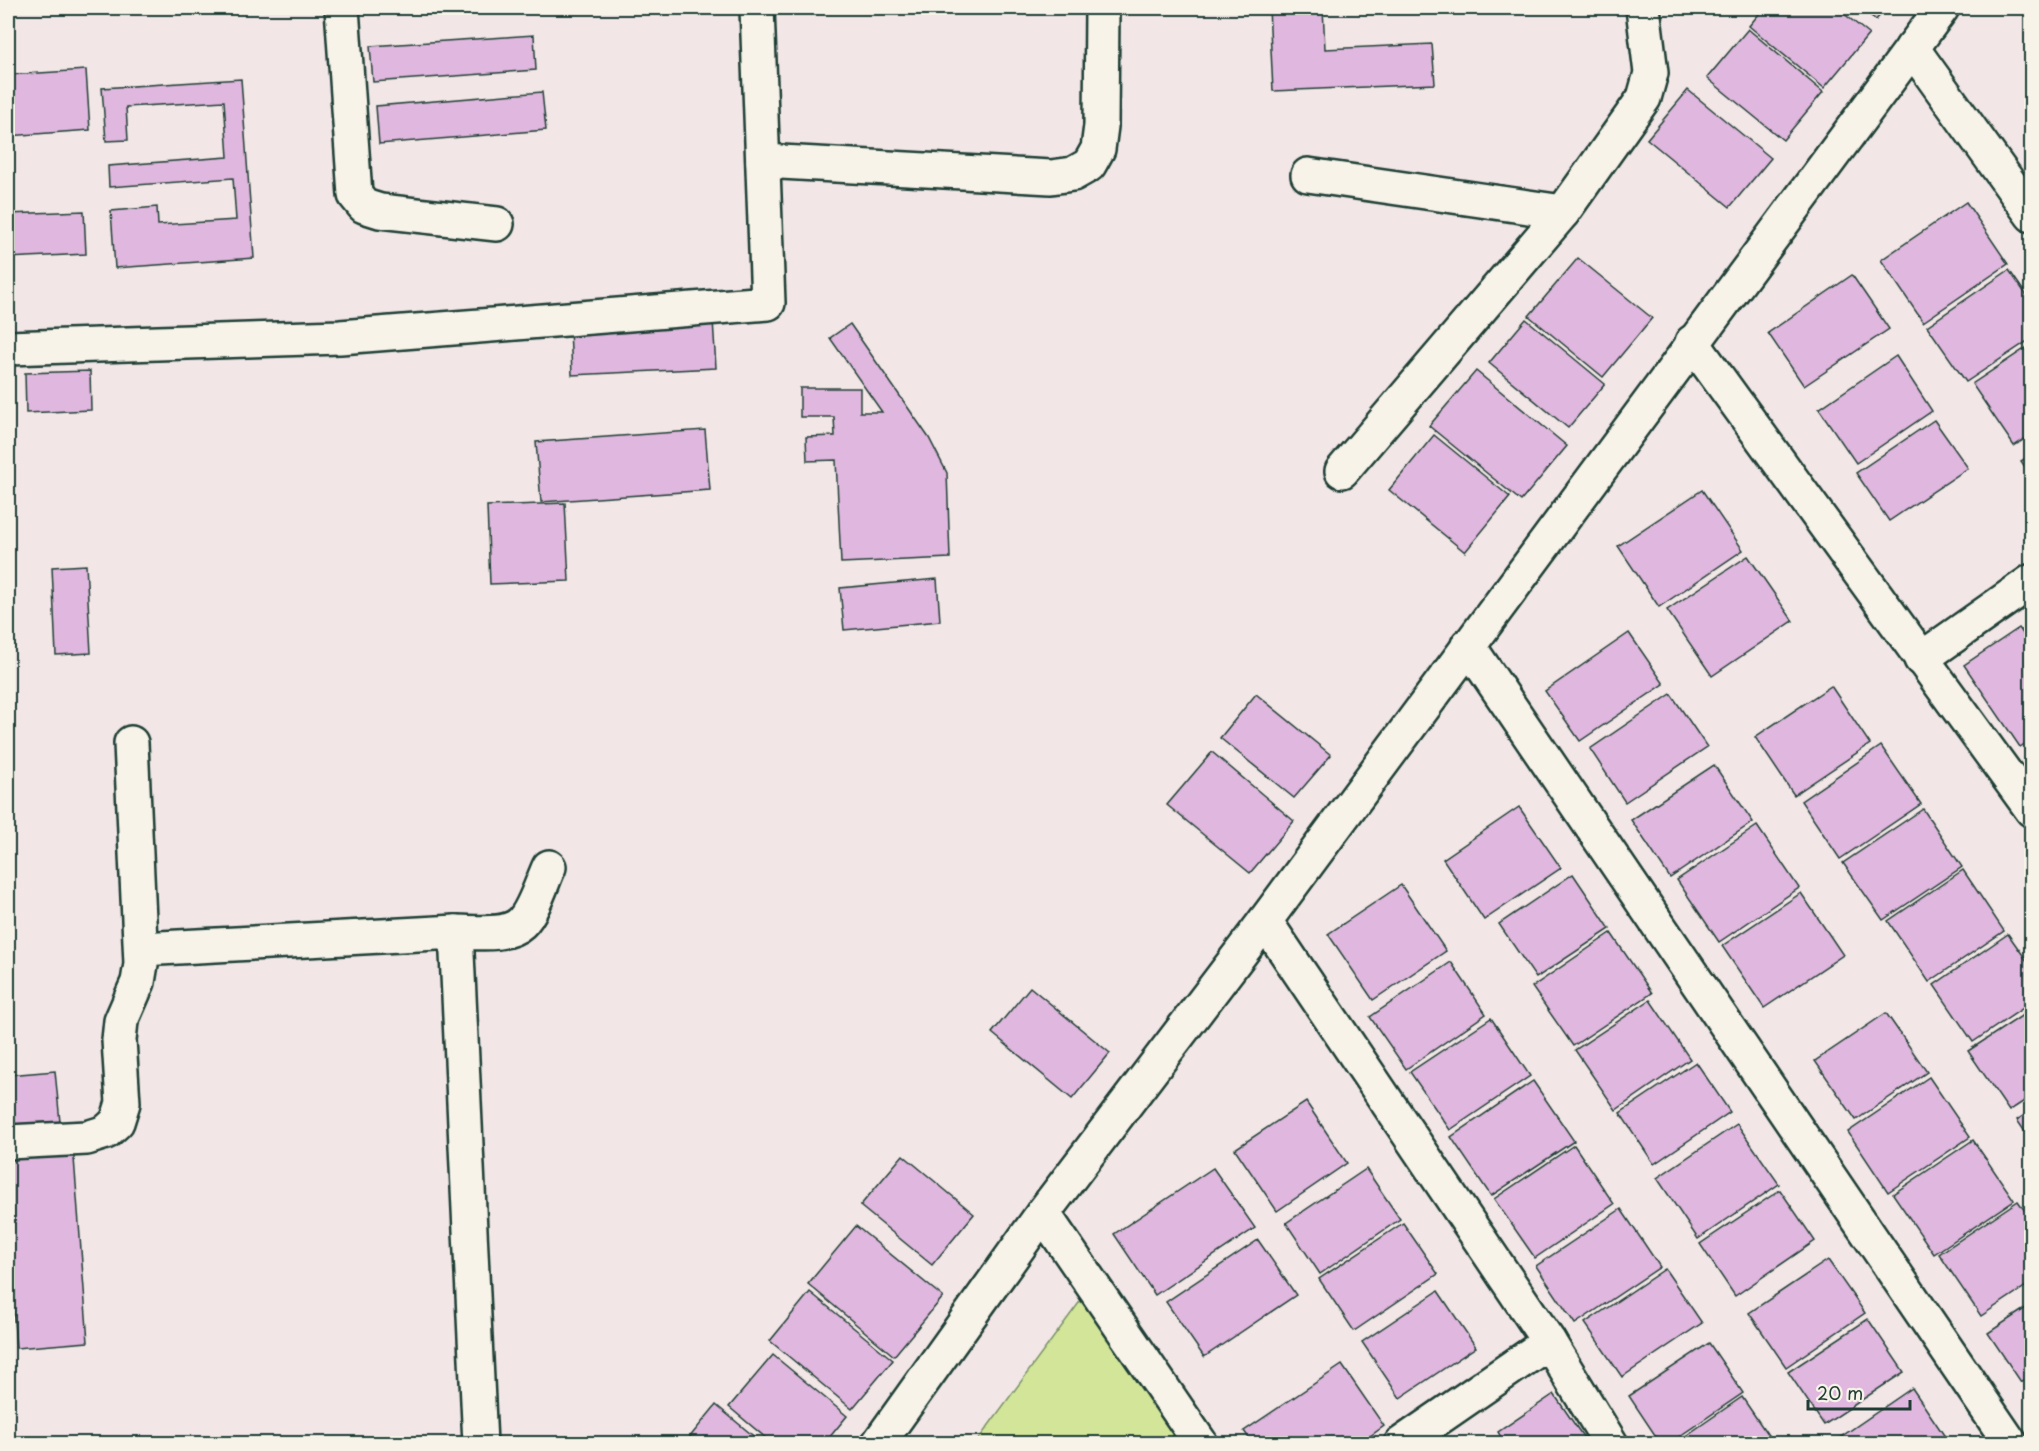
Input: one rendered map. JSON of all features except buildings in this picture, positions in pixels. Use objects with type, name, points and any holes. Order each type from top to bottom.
[{"type":"street","points":[[342,8],[355,195],[364,206],[380,211],[497,224]]},
{"type":"street","points":[[8,348],[340,337],[768,303],[757,8]]},
{"type":"street","points":[[763,161],[1051,177],[1073,174],[1089,165],[1098,149],[1101,126],[1102,8]]},
{"type":"street","points":[[1342,471],[1563,212],[1644,98],[1651,73],[1643,8]]},
{"type":"street","points":[[878,1443],[1044,1213],[1264,921],[1942,8]]},
{"type":"street","points":[[1912,48],[2031,215]]},
{"type":"street","points":[[1308,175],[1563,212]]},
{"type":"street","points":[[1692,342],[2031,810]]},
{"type":"street","points":[[1922,659],[2031,581]]},
{"type":"street","points":[[1468,645],[2011,1443]]},
{"type":"street","points":[[8,1142],[87,1138],[106,1132],[117,1122],[123,1103],[119,1040],[121,1022],[138,982],[141,949],[131,743]]},
{"type":"street","points":[[141,949],[456,932],[495,932],[512,929],[522,923],[530,910],[549,867]]},
{"type":"street","points":[[1264,921],[1549,1342],[1611,1443]]},
{"type":"street","points":[[456,932],[480,1443]]},
{"type":"street","points":[[1044,1213],[1201,1443]]},
{"type":"street","points":[[1401,1443],[1549,1342]]},
{"type":"green space","points":[[1084,1296],[1179,1443],[975,1444]]}]
